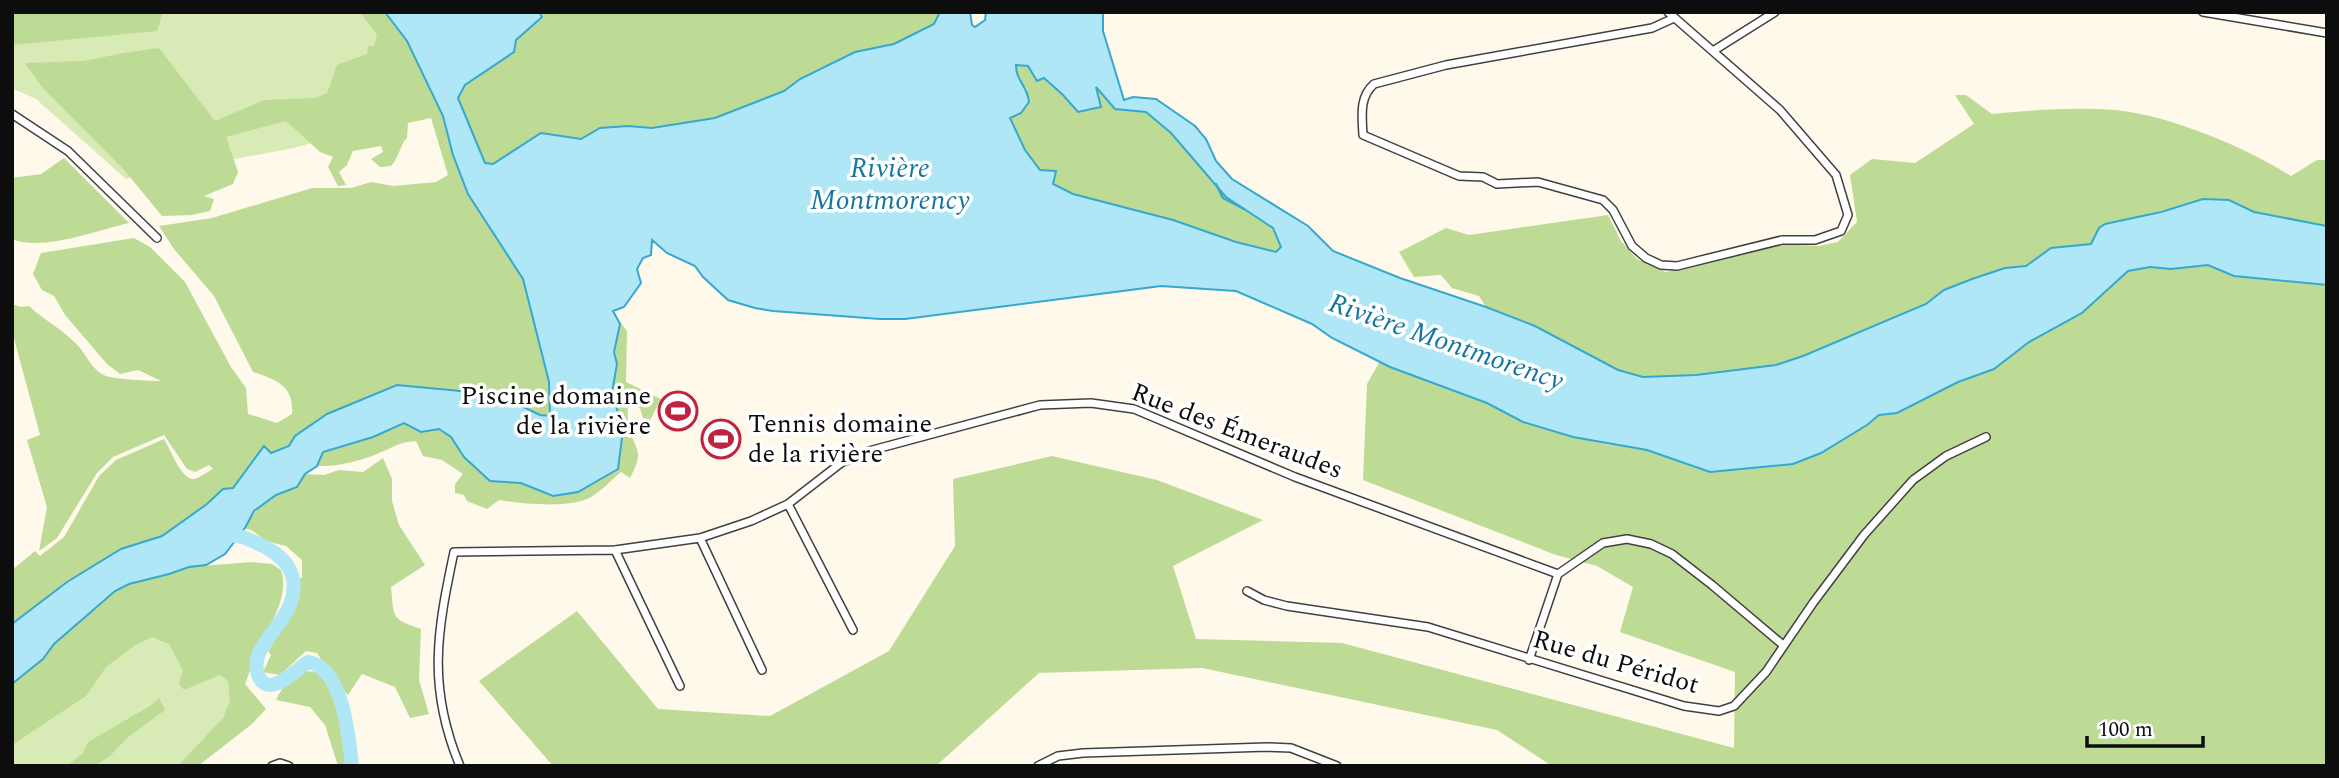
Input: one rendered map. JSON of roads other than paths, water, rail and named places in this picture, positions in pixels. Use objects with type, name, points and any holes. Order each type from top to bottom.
[{"type":"street","points":[[1713,51],[1774,12]]},
{"type":"street","points":[[2203,12],[2327,33]]},
{"type":"street","points":[[1671,15],[1780,110],[1836,175],[1848,215],[1841,231],[1815,240],[1782,240],[1677,266],[1661,265],[1646,258],[1632,246],[1612,209],[1603,200],[1538,182],[1497,184],[1483,177],[1459,176],[1363,135],[1362,109],[1365,91],[1374,84],[1446,65],[1652,28],[1671,15]]},
{"type":"street","points":[[12,114],[68,151],[157,238]]},
{"type":"street","name":"Rue des Émeraudes","points":[[460,766],[442,717],[437,662],[444,602],[454,552],[615,550],[700,538],[751,522],[788,504],[841,463],[869,451],[1040,405],[1091,403],[1134,409],[1295,477],[1558,574]]},
{"type":"street","name":"Rue du Péridot","points":[[1247,591],[1287,607],[1428,627],[1684,706],[1719,711],[1734,706],[1766,672],[1864,535],[1913,480],[1946,457],[1986,437]]},
{"type":"street","points":[[788,504],[853,630]]},
{"type":"street","points":[[700,538],[762,670]]},
{"type":"street","points":[[1529,660],[1558,574],[1603,543],[1627,539],[1651,544],[1672,554],[1783,645]]},
{"type":"street","points":[[615,550],[680,686]]},
{"type":"street","points":[[1038,766],[1058,756],[1083,752],[1267,747],[1291,748],[1337,766]]},
{"type":"street","points":[[272,766],[279,763],[289,766]]},
{"type":"water","name":"Rivière Montmorency","points":[[385,12],[539,12],[542,17],[516,40],[514,52],[465,85],[458,98],[485,163],[493,164],[541,133],[581,139],[600,128],[652,128],[715,118],[784,91],[800,79],[855,52],[894,44],[934,24],[940,12],[970,12],[972,25],[975,27],[985,20],[986,12],[1103,12],[1103,31],[1124,100],[1133,97],[1156,99],[1195,126],[1206,139],[1216,161],[1232,179],[1308,226],[1333,251],[1535,326],[1618,370],[1643,377],[1696,375],[1776,365],[1926,304],[1944,290],[2005,268],[2026,266],[2051,248],[2091,244],[2099,228],[2105,224],[2161,212],[2203,199],[2229,200],[2254,212],[2327,226],[2327,285],[2234,276],[2208,265],[2171,269],[2150,267],[2128,271],[2082,313],[2029,342],[1994,369],[1958,382],[1897,413],[1879,415],[1821,453],[1793,464],[1710,472],[1647,450],[1573,437],[1523,422],[1487,403],[1390,367],[1332,338],[1312,324],[1236,291],[1161,286],[905,319],[773,311],[728,300],[695,266],[667,253],[652,240],[651,255],[643,258],[637,269],[641,283],[624,307],[613,311],[620,324],[614,352],[617,364],[612,392],[623,430],[618,469],[578,492],[553,496],[521,483],[490,481],[464,457],[451,437],[439,429],[421,432],[404,423],[373,437],[323,452],[317,466],[305,474],[297,487],[276,495],[254,511],[225,554],[206,565],[189,567],[129,584],[115,591],[54,644],[43,659],[12,684],[12,624],[67,582],[121,549],[162,536],[207,504],[223,489],[233,488],[264,446],[271,453],[289,446],[295,436],[327,414],[397,385],[471,392],[513,402],[540,415],[550,416],[549,382],[523,279],[468,194],[453,155],[443,116],[407,41]],"holes":[[[1016,65],[1028,66],[1037,81],[1044,78],[1078,112],[1101,107],[1096,87],[1115,109],[1146,112],[1171,133],[1226,197],[1273,228],[1281,247],[1276,252],[1236,242],[1173,220],[1073,194],[1053,184],[1056,171],[1040,170],[1025,150],[1010,118],[1021,113],[1029,102]]]},
{"type":"waterway","points":[[1216,184],[1223,198],[1244,209]]},
{"type":"waterway","points":[[222,537],[240,536],[251,540],[275,553],[288,567],[294,586],[293,597],[284,616],[260,651],[256,664],[258,674],[264,683],[270,685],[283,680],[308,662],[320,667],[337,689],[346,722],[352,766]]},
{"type":"place","name":"Piscine domaine de la rivière","points":[[678,411]]},
{"type":"place","name":"Tennis domaine de la rivière","points":[[721,439]]}]
